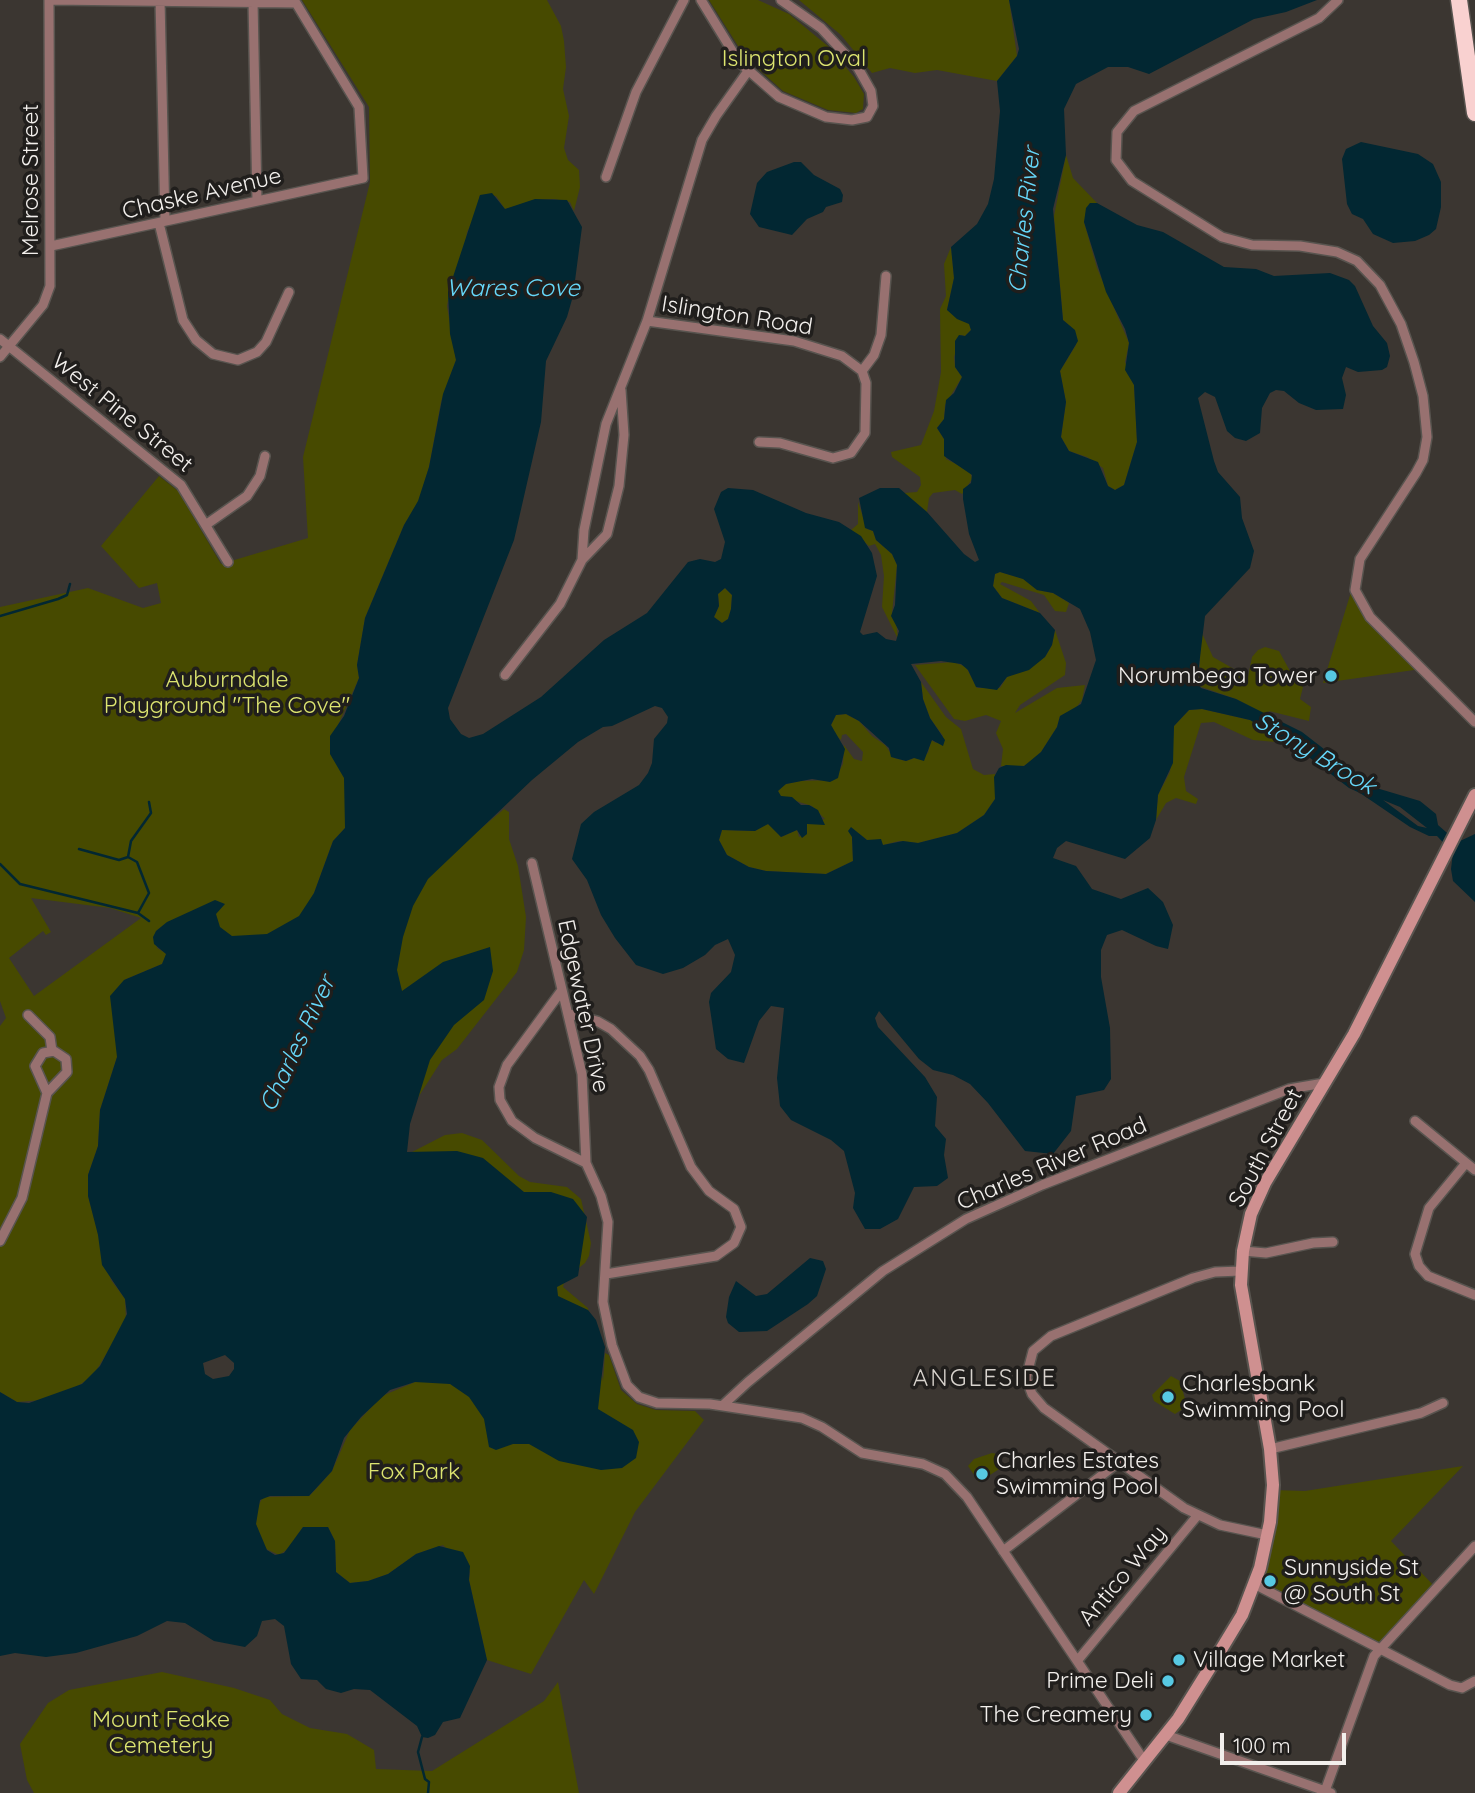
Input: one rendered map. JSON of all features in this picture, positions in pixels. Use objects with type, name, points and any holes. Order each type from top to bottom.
[{"type":"highway","points":[[1459,0],[1475,113]]},
{"type":"main road","name":"South Street","points":[[1119,1793],[1166,1735],[1236,1626],[1256,1585],[1273,1490],[1270,1449],[1243,1312],[1241,1271],[1243,1251],[1260,1193],[1354,1034],[1475,794]]},
{"type":"street","points":[[50,0],[250,1],[257,201]]},
{"type":"street","name":"Melrose Street","points":[[0,357],[48,295],[51,246],[50,0]]},
{"type":"street","points":[[606,177],[636,92],[684,0]]},
{"type":"street","points":[[701,0],[723,38],[748,71],[779,97],[813,113],[852,120],[867,117],[871,113],[872,91],[849,58],[808,17],[781,0]]},
{"type":"street","points":[[1338,0],[1319,18],[1160,97],[1127,117],[1117,132],[1116,160],[1132,181],[1222,236],[1252,245],[1300,246],[1337,252],[1357,261],[1380,285],[1401,324],[1414,362],[1423,396],[1427,437],[1423,460],[1416,473],[1360,559],[1355,590],[1370,617],[1475,722]]},
{"type":"street","points":[[160,1],[162,222],[183,320],[196,340],[213,354],[238,360],[257,352],[265,342],[289,292]]},
{"type":"street","name":"Chaske Avenue","points":[[51,246],[363,178],[359,107],[294,2],[250,1]]},
{"type":"street","name":"Islington Road","points":[[748,71],[702,140],[647,321],[794,341],[842,356],[862,371]]},
{"type":"street","points":[[759,442],[780,443],[832,458],[850,453],[865,433],[866,383],[862,371],[874,355],[881,335],[886,276]]},
{"type":"street","points":[[582,560],[584,530],[606,424],[647,321]]},
{"type":"street","name":"West Pine Street","points":[[0,339],[178,482],[207,524],[228,562]]},
{"type":"street","points":[[505,675],[560,604],[582,560],[607,534],[619,486],[624,435],[621,389]]},
{"type":"street","points":[[207,524],[243,501],[260,476],[265,456]]},
{"type":"street","name":"Edgewater Drive","points":[[532,863],[570,1014],[584,1091],[586,1163],[601,1196],[608,1222],[603,1302],[612,1345],[632,1392],[657,1403],[722,1406],[802,1418],[822,1427],[862,1453],[934,1468],[961,1488],[1145,1762]]},
{"type":"street","points":[[562,990],[507,1065],[499,1087],[500,1100],[512,1121],[535,1138],[586,1163]]},
{"type":"street","points":[[570,1014],[597,1021],[611,1029],[640,1056],[657,1087],[691,1167],[709,1191],[734,1209],[741,1227],[734,1243],[716,1256],[606,1273]]},
{"type":"street","points":[[28,1015],[50,1037],[52,1051]]},
{"type":"street","points":[[0,1241],[14,1219],[22,1198],[47,1093],[64,1078],[68,1068],[64,1057],[52,1051],[40,1055],[35,1066],[47,1093]]},
{"type":"street","name":"Charles River Road","points":[[722,1406],[883,1271],[966,1219],[1035,1187],[1289,1089],[1324,1083]]},
{"type":"street","points":[[1415,1121],[1475,1170]]},
{"type":"street","points":[[1466,1163],[1429,1208],[1415,1254],[1419,1266],[1428,1276],[1475,1295]]},
{"type":"street","points":[[1243,1251],[1266,1253],[1304,1244],[1333,1242]]},
{"type":"street","points":[[1241,1271],[1215,1272],[1193,1278],[1063,1330],[1044,1340],[1033,1351],[1026,1378],[1037,1400],[1197,1516],[1220,1525],[1267,1535]]},
{"type":"street","points":[[1270,1449],[1421,1413],[1443,1402]]},
{"type":"street","points":[[1003,1551],[1119,1462]]},
{"type":"street","name":"Antico Way","points":[[1078,1660],[1197,1516]]},
{"type":"street","points":[[1166,1735],[1328,1792],[1371,1661],[1475,1546]]},
{"type":"street","points":[[1256,1585],[1462,1688],[1475,1681]]},
{"type":"green space","name":"Auburndale Playground \"The Cove\"","points":[[302,0],[547,0],[561,26],[564,41],[566,67],[563,89],[569,116],[564,148],[568,160],[579,170],[580,187],[574,211],[570,202],[554,199],[538,200],[505,209],[496,196],[480,195],[475,216],[467,232],[464,252],[451,283],[447,306],[456,360],[441,402],[429,467],[419,501],[404,525],[365,618],[357,665],[359,678],[338,725],[350,732],[345,828],[333,841],[314,893],[293,935],[242,941],[176,921],[168,922],[156,931],[157,948],[167,954],[162,964],[124,980],[117,1057],[100,1110],[98,1146],[88,1175],[88,1196],[111,1280],[125,1299],[126,1321],[93,1376],[73,1389],[43,1400],[17,1402],[0,1392],[0,1026],[6,1018],[0,1001],[0,607],[88,588],[143,608],[161,603],[157,583],[139,588],[101,546],[159,476],[178,491],[221,564],[308,538],[303,457],[370,182],[369,107]],"holes":[[[31,898],[110,908],[141,918],[34,996],[9,958],[43,931],[46,935],[51,932]]]},
{"type":"green space","name":"Islington Oval","points":[[709,0],[758,0],[789,14],[829,47],[854,77],[864,94],[863,109],[856,113],[828,110],[783,91],[745,57]]},
{"type":"green space","points":[[799,0],[1009,0],[1017,56],[997,81],[937,70],[915,73],[890,68],[872,73],[841,35]]},
{"type":"green space","points":[[1066,155],[1073,178],[1097,203],[1090,203],[1084,222],[1097,268],[1129,343],[1125,362],[1134,385],[1137,442],[1124,485],[1115,490],[1108,486],[1103,468],[1087,457],[1069,451],[1061,437],[1066,402],[1060,371],[1076,345],[1071,327],[1063,320],[1054,216]]},
{"type":"green space","points":[[951,247],[954,278],[947,310],[970,324],[971,330],[965,336],[961,335],[954,357],[955,367],[962,377],[945,405],[944,419],[937,428],[944,439],[946,459],[970,471],[972,479],[962,494],[955,490],[933,493],[929,498],[927,512],[904,493],[917,492],[921,485],[920,477],[892,457],[891,452],[921,445],[934,411],[941,372],[940,309],[946,296],[944,264]]},
{"type":"green space","points":[[858,502],[867,529],[873,531],[876,540],[892,554],[897,565],[892,613],[898,639],[882,607],[884,576],[881,555],[875,544],[869,546],[851,530],[858,524]]},
{"type":"green space","points":[[1000,572],[1024,579],[1037,590],[1053,593],[1069,603],[1066,612],[1055,611],[1044,595],[1002,582],[1000,584],[1031,601],[1040,613],[1002,598],[993,586],[995,574]]},
{"type":"green space","points":[[1355,579],[1358,600],[1421,669],[1323,683]]},
{"type":"green space","points":[[725,588],[732,595],[731,609],[728,619],[722,623],[714,617],[719,606],[718,594]]},
{"type":"green space","points":[[1055,630],[1066,663],[1065,675],[1020,705],[1015,713],[1057,688],[1085,685],[1082,700],[1075,709],[1060,716],[1057,727],[1041,752],[1028,764],[1020,767],[1001,766],[1003,749],[996,733],[1001,721],[986,715],[965,721],[954,719],[915,665],[954,662],[966,667],[977,688],[1000,688],[1007,677],[1045,657],[1052,645]]},
{"type":"green space","points":[[1201,631],[1213,657],[1248,677],[1252,657],[1258,650],[1265,647],[1279,651],[1291,673],[1303,687],[1300,699],[1311,707],[1309,721],[1269,711],[1268,716],[1236,699],[1199,686]]},
{"type":"green space","points":[[921,682],[946,717],[961,729],[973,769],[984,775],[995,774],[995,799],[984,815],[957,833],[918,843],[899,841],[883,845],[878,840],[867,840],[858,833],[852,837],[853,861],[826,874],[766,871],[749,867],[727,855],[719,840],[722,830],[755,831],[766,824],[772,825],[781,837],[797,830],[799,837],[807,832],[807,824],[825,819],[812,806],[780,796],[778,791],[782,785],[800,781],[834,780],[843,764],[844,745],[854,759],[862,761],[863,752],[846,734],[842,735],[841,740],[835,734],[831,725],[836,715],[846,714],[859,721],[872,736],[885,745],[894,758],[906,761],[928,753],[931,740],[936,743],[943,736],[930,718],[923,699]]},
{"type":"green space","points":[[1202,709],[1250,720],[1287,743],[1253,740],[1214,722],[1201,723],[1184,777],[1186,791],[1198,799],[1196,804],[1176,798],[1166,803],[1156,820],[1158,795],[1170,772],[1174,726],[1189,710]]},
{"type":"green space","points":[[504,809],[509,812],[509,839],[518,866],[526,917],[524,950],[517,972],[457,1049],[442,1060],[412,1107],[394,983],[402,929],[426,875]]},
{"type":"green space","name":"Fox Park","points":[[462,1133],[482,1140],[519,1176],[530,1182],[567,1187],[581,1199],[591,1243],[589,1256],[585,1263],[565,1279],[563,1287],[588,1308],[603,1381],[605,1353],[609,1355],[621,1390],[637,1404],[656,1410],[695,1411],[704,1420],[635,1512],[594,1594],[584,1580],[531,1674],[487,1660],[469,1580],[470,1572],[443,1545],[416,1554],[388,1574],[368,1581],[350,1583],[336,1572],[335,1541],[328,1527],[303,1527],[288,1549],[279,1555],[264,1548],[256,1524],[257,1508],[263,1497],[309,1496],[316,1489],[332,1471],[350,1430],[382,1396],[415,1382],[440,1381],[452,1384],[412,1152],[445,1135]]},
{"type":"green space","name":"Charlesbank Swimming Pool","points":[[1171,1376],[1180,1381],[1187,1406],[1175,1414],[1154,1401],[1152,1395]]},
{"type":"green space","name":"Charles Estates Swimming Pool","points":[[997,1454],[1004,1466],[979,1482],[968,1466],[974,1459]]},
{"type":"green space","points":[[1463,1466],[1391,1541],[1436,1588],[1380,1648],[1256,1585],[1273,1490],[1305,1491]]},
{"type":"green space","name":"Mount Feake Cemetery","points":[[162,1672],[234,1688],[270,1700],[282,1714],[310,1728],[347,1734],[374,1750],[376,1769],[432,1771],[544,1701],[558,1682],[579,1793],[34,1793],[27,1780],[20,1744],[48,1703],[69,1690]]},
{"type":"water","points":[[1009,0],[1317,0],[1286,12],[1254,19],[1149,74],[1128,67],[1108,67],[1076,84],[1064,109],[1066,155],[1053,209],[1063,320],[1075,330],[1078,341],[1060,371],[1066,402],[1061,437],[1069,451],[1098,462],[1108,486],[1115,490],[1124,485],[1137,442],[1134,385],[1125,370],[1129,343],[1125,329],[1106,292],[1084,222],[1086,208],[1090,203],[1097,203],[1137,225],[1163,232],[1224,267],[1256,269],[1274,276],[1330,273],[1349,280],[1355,286],[1373,326],[1387,343],[1390,356],[1387,367],[1382,370],[1358,372],[1346,367],[1342,378],[1346,395],[1343,409],[1316,410],[1299,403],[1284,391],[1276,390],[1270,393],[1262,408],[1260,433],[1246,441],[1235,438],[1227,431],[1215,397],[1205,392],[1198,398],[1218,472],[1240,497],[1242,518],[1254,551],[1250,568],[1205,616],[1197,682],[1201,688],[1236,699],[1302,732],[1373,787],[1420,801],[1436,814],[1438,825],[1454,839],[1460,841],[1475,834],[1475,902],[1453,881],[1453,853],[1437,836],[1429,836],[1410,827],[1349,788],[1301,751],[1250,720],[1202,709],[1189,710],[1174,726],[1173,763],[1158,795],[1156,820],[1150,838],[1125,859],[1066,841],[1057,848],[1053,858],[1076,866],[1092,889],[1121,899],[1148,888],[1163,902],[1173,925],[1168,949],[1122,930],[1107,935],[1101,950],[1101,977],[1110,1028],[1111,1079],[1104,1090],[1076,1096],[1071,1131],[1053,1154],[1025,1151],[970,1084],[953,1075],[933,1070],[919,1059],[879,1011],[875,1018],[878,1027],[925,1077],[937,1097],[935,1126],[946,1139],[944,1155],[948,1178],[937,1186],[914,1187],[898,1219],[880,1229],[865,1229],[853,1208],[855,1193],[844,1151],[831,1140],[791,1120],[780,1106],[777,1078],[784,1008],[771,1006],[759,1021],[744,1063],[728,1059],[716,1049],[709,1002],[711,993],[731,972],[735,955],[728,939],[683,968],[663,974],[636,965],[601,915],[587,880],[572,859],[581,824],[594,812],[639,785],[652,763],[654,739],[667,723],[668,717],[662,708],[655,706],[612,726],[603,727],[578,742],[532,780],[428,879],[413,906],[403,937],[397,970],[402,991],[443,962],[490,947],[493,971],[484,1000],[454,1025],[430,1060],[410,1124],[407,1152],[457,1151],[483,1158],[524,1192],[551,1192],[573,1199],[587,1217],[578,1276],[557,1287],[558,1296],[588,1310],[596,1320],[605,1347],[598,1409],[633,1430],[639,1442],[636,1458],[622,1468],[601,1470],[559,1461],[529,1444],[513,1444],[496,1450],[489,1447],[484,1419],[469,1397],[450,1384],[415,1382],[390,1390],[361,1417],[344,1438],[332,1471],[309,1496],[270,1496],[260,1500],[256,1524],[267,1550],[275,1555],[284,1553],[303,1527],[328,1527],[335,1541],[336,1572],[350,1583],[368,1581],[388,1574],[416,1554],[439,1546],[463,1552],[470,1566],[469,1580],[487,1660],[460,1718],[443,1722],[435,1735],[428,1738],[422,1737],[417,1726],[370,1690],[354,1689],[341,1693],[326,1689],[317,1680],[301,1679],[291,1664],[284,1626],[275,1619],[262,1621],[257,1636],[245,1647],[214,1641],[185,1623],[167,1621],[137,1636],[76,1653],[46,1657],[15,1653],[0,1656],[0,1392],[17,1402],[29,1403],[82,1384],[100,1366],[127,1314],[125,1299],[102,1265],[88,1196],[88,1175],[98,1146],[100,1110],[117,1057],[110,996],[124,980],[162,964],[166,954],[154,944],[156,931],[167,922],[215,900],[225,904],[216,914],[220,927],[232,936],[267,934],[299,916],[314,893],[333,841],[345,828],[344,778],[330,754],[330,736],[344,716],[359,678],[357,665],[365,618],[404,525],[418,501],[429,467],[443,394],[456,360],[450,334],[448,292],[480,195],[492,193],[505,209],[535,199],[567,200],[582,227],[573,296],[567,317],[546,361],[541,422],[514,540],[448,708],[450,719],[461,734],[469,738],[483,734],[541,697],[604,640],[647,613],[688,562],[700,559],[715,562],[721,559],[725,542],[714,509],[721,492],[728,488],[753,490],[806,513],[839,522],[861,536],[872,553],[877,576],[860,632],[863,635],[877,632],[886,639],[896,641],[899,631],[891,616],[895,605],[897,565],[892,554],[876,540],[873,531],[865,528],[859,498],[880,488],[899,488],[927,512],[964,554],[975,562],[979,560],[969,534],[963,499],[963,489],[971,483],[972,475],[944,456],[944,439],[937,428],[944,419],[946,400],[954,393],[962,377],[955,367],[955,341],[959,335],[965,336],[971,330],[969,324],[957,319],[947,310],[954,278],[951,247],[977,224],[988,204],[994,179],[1000,111],[997,81],[1017,56],[1019,49]],"holes":[[[1000,572],[1023,579],[1037,590],[1053,593],[1080,609],[1090,632],[1096,660],[1081,704],[1060,716],[1057,727],[1041,752],[1024,766],[1006,765],[999,768],[994,777],[995,799],[984,815],[957,833],[918,843],[903,841],[883,845],[881,839],[867,840],[851,827],[848,831],[852,837],[853,861],[826,874],[766,871],[749,867],[727,855],[719,840],[722,830],[755,831],[768,824],[781,837],[797,830],[802,838],[807,834],[807,824],[825,825],[818,810],[809,805],[801,805],[792,797],[781,796],[778,791],[786,784],[812,779],[830,782],[838,778],[845,749],[831,725],[836,715],[846,714],[859,721],[889,748],[891,757],[906,761],[914,758],[924,761],[932,740],[943,746],[945,740],[930,718],[923,699],[921,682],[911,664],[941,661],[961,664],[968,670],[976,687],[997,690],[1007,677],[1029,670],[1045,657],[1052,645],[1055,630],[1040,613],[1002,598],[993,586],[995,574]],[[725,588],[732,595],[728,619],[722,623],[714,617],[719,606],[718,594]],[[1383,800],[1400,807],[1427,828],[1418,826]],[[225,1355],[234,1363],[234,1369],[229,1376],[213,1379],[205,1374],[203,1363]]]},
{"type":"water","points":[[1361,142],[1418,154],[1433,164],[1441,182],[1441,207],[1436,229],[1429,235],[1415,241],[1393,243],[1373,234],[1363,219],[1352,214],[1347,204],[1342,159],[1346,149]]},
{"type":"water","points":[[801,162],[814,175],[840,189],[842,202],[826,207],[823,212],[807,219],[792,235],[759,227],[750,214],[757,183],[767,172]]},
{"type":"water","points":[[810,1258],[823,1261],[826,1269],[817,1296],[808,1304],[767,1331],[739,1332],[728,1323],[726,1317],[729,1297],[736,1281],[756,1296],[767,1294]]},
{"type":"waterway","points":[[0,616],[67,595],[70,584]]},
{"type":"waterway","points":[[138,913],[149,893],[137,862],[128,857],[131,841],[151,813],[149,802]]},
{"type":"waterway","points":[[79,849],[119,860],[128,857]]},
{"type":"waterway","points":[[0,864],[20,884],[138,913],[149,921]]},
{"type":"waterway","points":[[422,1737],[418,1752],[425,1779],[429,1782],[428,1793]]},
{"type":"place","name":"Norumbega Tower","points":[[1331,676]]},
{"type":"place","name":"Charlesbank Swimming Pool","points":[[1168,1397]]},
{"type":"place","name":"Charles Estates Swimming Pool","points":[[982,1474]]},
{"type":"place","name":"Sunnyside St @ South St","points":[[1270,1581]]},
{"type":"place","name":"Village Market","points":[[1179,1660]]},
{"type":"place","name":"Prime Deli","points":[[1168,1681]]},
{"type":"place","name":"The Creamery","points":[[1146,1715]]},
{"type":"district","name":"ANGLESIDE","points":[[985,1379]]},
{"type":"water label","name":"Charles River","points":[[1025,220]]},
{"type":"water label","name":"Wares Cove","points":[[513,289]]},
{"type":"water label","name":"Stony Brook","points":[[1315,754]]},
{"type":"water label","name":"Charles River","points":[[298,1044]]}]
